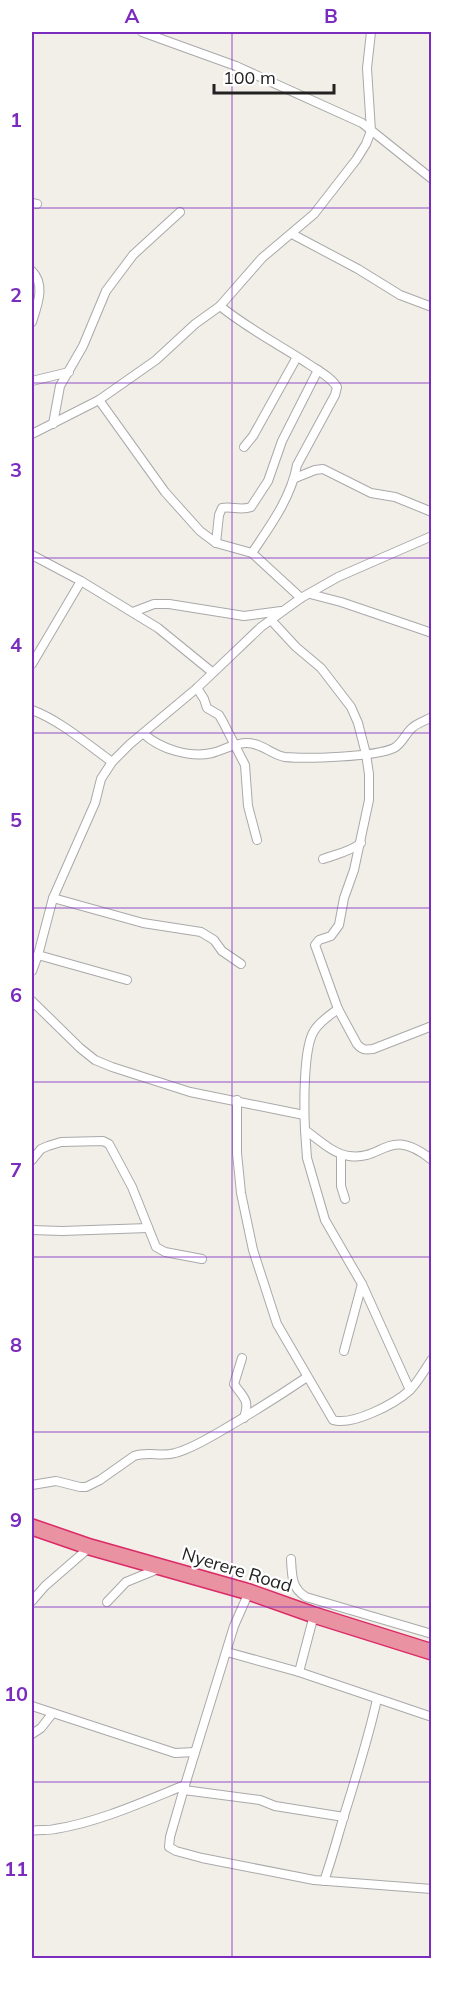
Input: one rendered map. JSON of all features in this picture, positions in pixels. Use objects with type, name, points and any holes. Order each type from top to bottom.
[{"type":"highway","name":"Nyerere Road","points":[[32,1527],[90,1547],[249,1592],[432,1652]]},
{"type":"street","points":[[142,32],[236,66],[362,123],[432,179]]},
{"type":"street","points":[[32,434],[99,400],[156,360],[195,324],[220,306],[262,258],[314,213],[346,173],[366,144],[371,131],[367,68],[370,32]]},
{"type":"street","points":[[53,424],[58,394],[83,346],[106,291],[133,255],[180,212]]},
{"type":"street","points":[[292,234],[358,269],[400,295],[432,307]]},
{"type":"street","points":[[32,271],[37,276],[40,293],[32,322]]},
{"type":"street","points":[[220,306],[246,326],[318,370],[337,385],[297,465],[295,478],[271,528],[252,553]]},
{"type":"street","points":[[244,447],[253,436],[297,357]]},
{"type":"street","points":[[216,543],[222,508],[247,509],[256,503],[268,481],[285,433],[318,370]]},
{"type":"street","points":[[32,381],[69,372]]},
{"type":"street","points":[[99,400],[165,492],[200,531],[216,543],[252,553],[301,598]]},
{"type":"street","points":[[295,478],[315,470],[323,470],[371,493],[395,497],[432,512]]},
{"type":"street","points":[[32,971],[53,898],[95,803],[101,779],[112,762],[271,620],[301,598],[338,577],[430,538]]},
{"type":"street","points":[[32,555],[133,612],[171,638],[212,672]]},
{"type":"street","points":[[32,664],[81,581]]},
{"type":"street","points":[[309,594],[341,602],[432,633]]},
{"type":"street","points":[[133,612],[154,604],[169,604],[244,616],[283,611]]},
{"type":"street","points":[[271,620],[296,647],[321,668],[351,707],[358,723],[366,754],[369,800],[354,870],[344,898],[339,925],[331,936],[319,940],[315,945],[338,1009],[357,1044],[364,1050],[432,1026]]},
{"type":"street","points":[[196,688],[207,708],[219,715],[245,765],[248,806],[257,840]]},
{"type":"street","points":[[32,710],[57,723],[112,762]]},
{"type":"street","points":[[144,734],[150,740],[186,754],[210,753],[235,744],[250,743],[260,745],[280,756],[329,757],[392,749],[399,745],[411,729],[432,717]]},
{"type":"street","points":[[323,859],[349,851],[361,843]]},
{"type":"street","points":[[53,898],[143,923],[201,932],[214,940],[222,951],[242,964]]},
{"type":"street","points":[[38,955],[127,980]]},
{"type":"street","points":[[32,1001],[80,1048],[96,1060],[149,1080],[190,1092],[304,1115]]},
{"type":"street","points":[[338,1009],[318,1025],[310,1038],[304,1088],[307,1158],[325,1220],[362,1284],[410,1390]]},
{"type":"street","points":[[237,1100],[237,1153],[241,1193],[253,1250],[277,1324],[333,1420],[347,1422],[400,1398],[410,1390],[432,1359]]},
{"type":"street","points":[[305,1130],[341,1155],[358,1157],[394,1143],[405,1145],[432,1160]]},
{"type":"street","points":[[32,1160],[41,1149],[61,1142],[103,1141],[109,1144],[128,1179],[156,1247],[160,1251],[202,1259]]},
{"type":"street","points":[[341,1155],[341,1186],[345,1199]]},
{"type":"street","points":[[32,1230],[148,1228]]},
{"type":"street","points":[[344,1351],[362,1284]]},
{"type":"street","points":[[242,1358],[234,1384],[247,1401],[248,1406],[244,1418]]},
{"type":"street","points":[[32,1485],[56,1481],[86,1487],[140,1453],[166,1455],[176,1453],[202,1442],[244,1418],[307,1377]]},
{"type":"street","points":[[32,1600],[90,1547]]},
{"type":"street","points":[[291,1559],[293,1583],[298,1592],[306,1597],[432,1634]]},
{"type":"street","points":[[107,1602],[126,1582],[162,1568]]},
{"type":"street","points":[[249,1592],[234,1626],[184,1788],[169,1843],[171,1849],[241,1866],[324,1881],[432,1889]]},
{"type":"street","points":[[299,1672],[314,1615]]},
{"type":"street","points":[[227,1652],[299,1672],[432,1717]]},
{"type":"street","points":[[324,1881],[336,1850],[367,1744],[377,1700]]},
{"type":"street","points":[[32,1706],[176,1753],[195,1752]]},
{"type":"street","points":[[32,1734],[41,1728],[52,1714]]},
{"type":"street","points":[[32,1831],[54,1830],[80,1823],[184,1788],[344,1817]]}]
